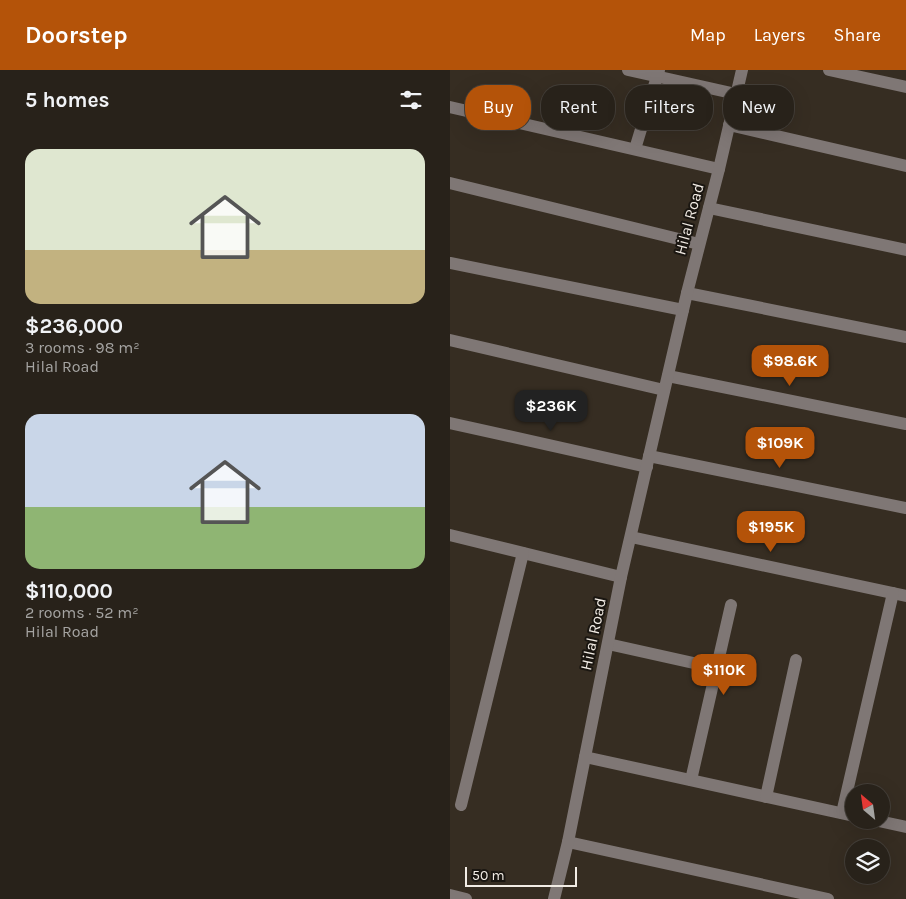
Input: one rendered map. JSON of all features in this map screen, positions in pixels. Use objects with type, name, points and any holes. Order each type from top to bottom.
[{"type":"street","points":[[628,70],[658,73],[723,90]]},
{"type":"street","name":"Hilal Road","points":[[738,85],[742,70]]},
{"type":"street","points":[[830,70],[906,87]]},
{"type":"street","points":[[635,149],[658,73]]},
{"type":"street","points":[[450,107],[719,169]]},
{"type":"street","name":"Hilal Road","points":[[554,899],[568,842],[621,577],[687,293],[728,130]]},
{"type":"street","points":[[751,130],[906,166]]},
{"type":"street","points":[[450,183],[699,244]]},
{"type":"street","points":[[709,208],[906,250]]},
{"type":"street","points":[[450,263],[683,310]]},
{"type":"street","points":[[687,293],[906,337]]},
{"type":"street","points":[[450,340],[664,390]]},
{"type":"street","points":[[668,376],[906,424]]},
{"type":"street","points":[[450,423],[906,508]]},
{"type":"street","points":[[450,534],[621,577]]},
{"type":"street","points":[[631,538],[906,596]]},
{"type":"street","points":[[461,805],[523,553]]},
{"type":"street","points":[[854,784],[893,593]]},
{"type":"street","points":[[691,780],[731,605]]},
{"type":"street","points":[[608,644],[716,668]]},
{"type":"street","points":[[766,797],[796,660]]},
{"type":"street","points":[[585,757],[845,813]]},
{"type":"street","points":[[890,824],[906,827]]},
{"type":"street","points":[[568,842],[770,893],[828,899]]},
{"type":"street","points":[[450,896],[466,899]]}]
